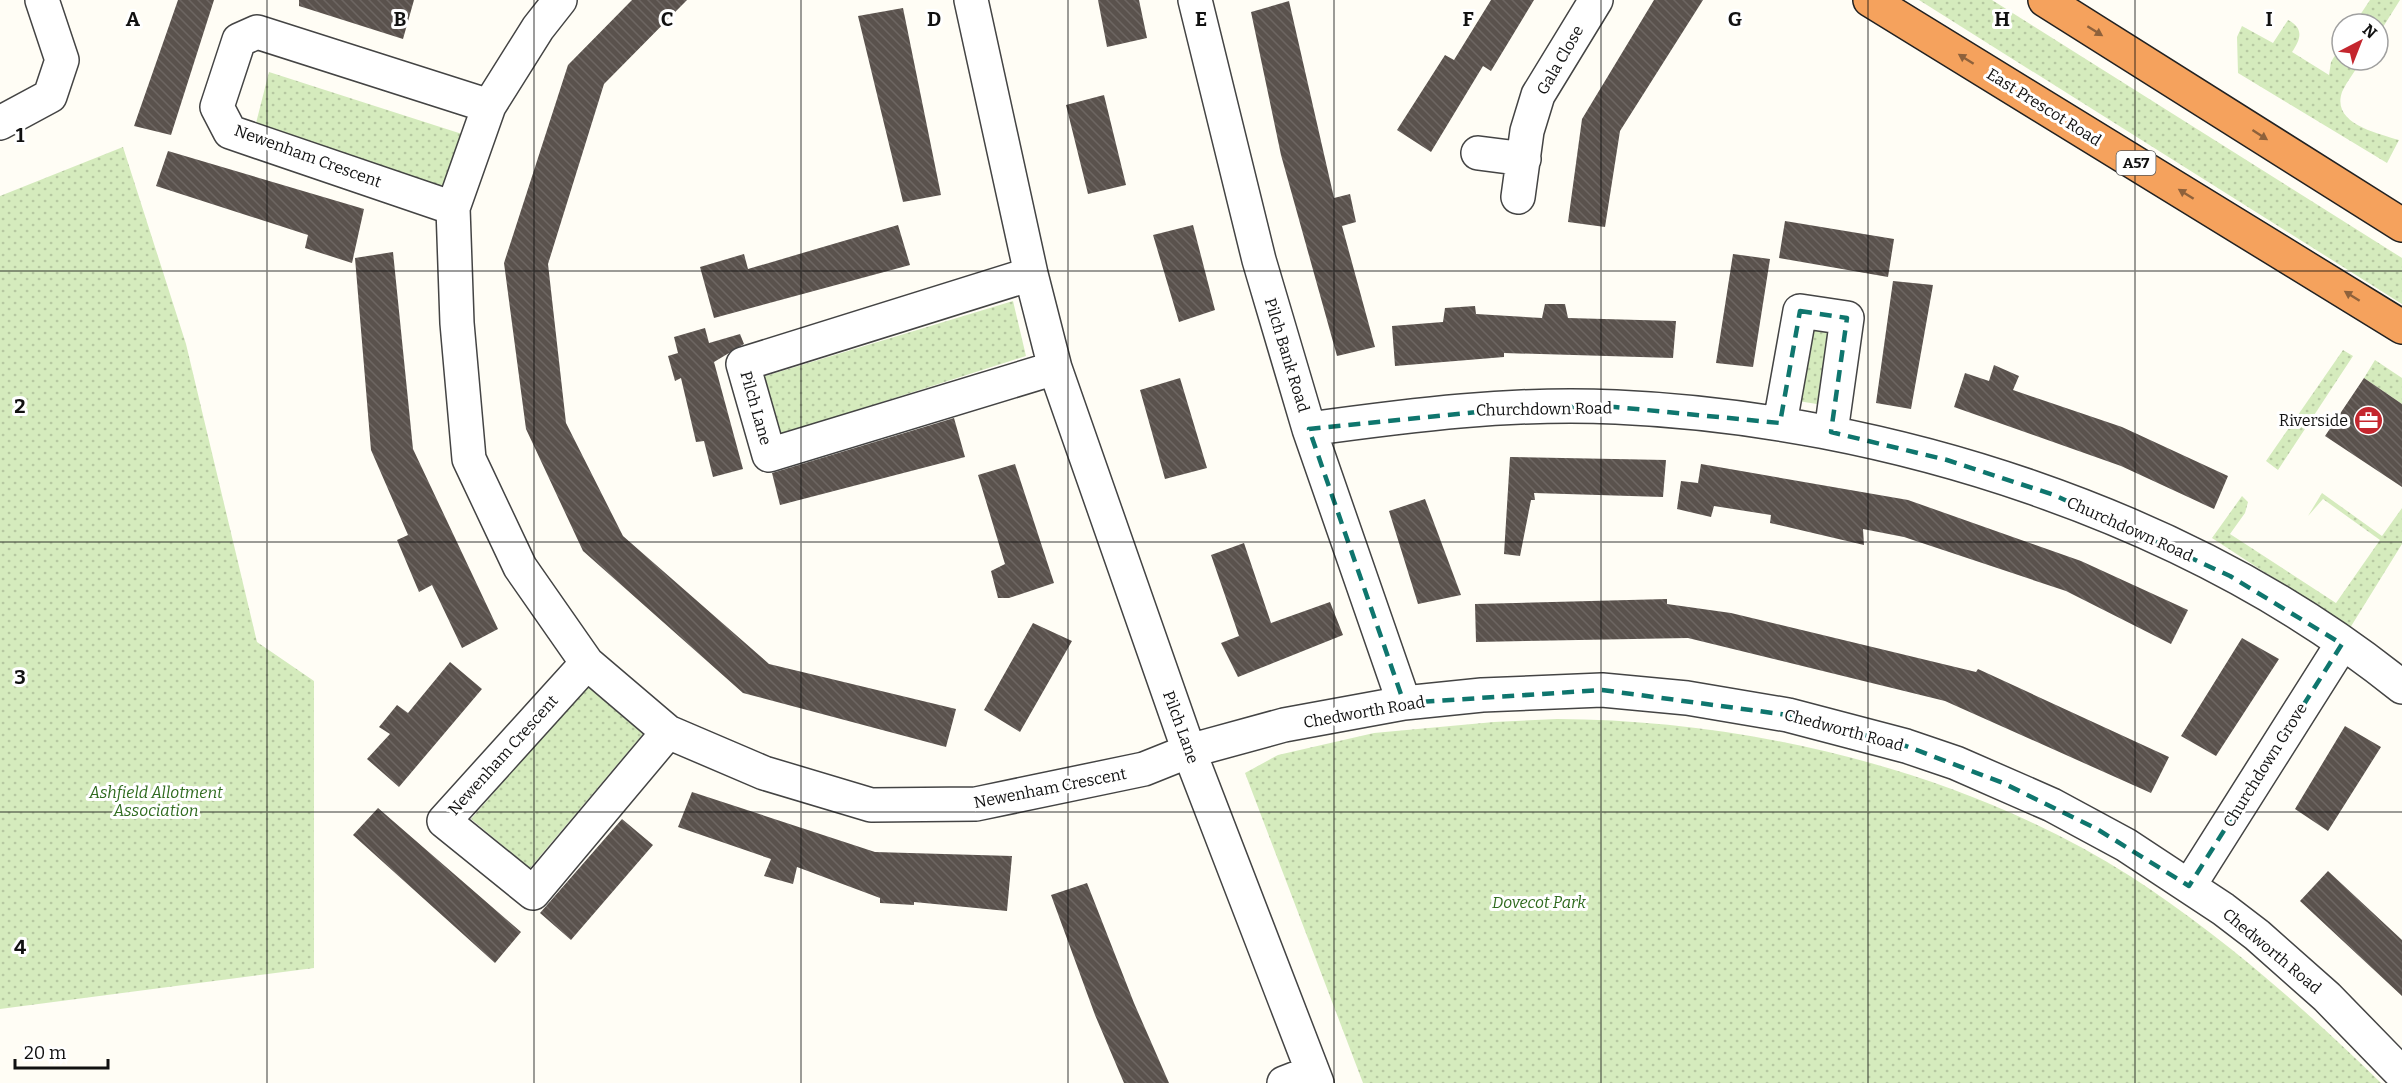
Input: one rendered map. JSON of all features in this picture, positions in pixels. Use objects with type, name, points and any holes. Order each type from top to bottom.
[{"type":"highway","name":"East Prescot Road","points":[[1870,0],[2402,327]]},
{"type":"highway","points":[[2045,0],[2402,225]]},
{"type":"street","points":[[0,123],[50,96],[62,60],[42,0]]},
{"type":"street","name":"Newenham Crescent","points":[[560,0],[538,28],[489,106],[453,208],[457,322],[469,459],[520,567],[587,663],[668,732],[764,773],[871,805],[976,804],[1144,769],[1189,751]]},
{"type":"street","name":"Pilch Lane","points":[[971,0],[1054,368],[1304,1079]]},
{"type":"street","name":"Pilch Bank Road","points":[[1195,0],[1258,260],[1309,429],[1404,703]]},
{"type":"street","name":"Gala Close","points":[[1518,197],[1527,131],[1538,95],[1596,0]]},
{"type":"street","name":"Newenham Crescent","points":[[453,208],[230,132],[217,107],[239,40],[257,32],[489,106]]},
{"type":"street","points":[[1478,153],[1524,159]]},
{"type":"street","name":"Pilch Lane","points":[[1031,274],[743,364],[769,455],[1054,368]]},
{"type":"street","points":[[1780,423],[1800,311],[1847,318],[1831,432]]},
{"type":"street","name":"Churchdown Road","points":[[1309,429],[1400,416],[1526,406],[1615,407],[1780,423],[1831,432],[1947,460],[2076,504],[2175,548],[2288,608],[2402,687]]},
{"type":"street","name":"Churchdown Grove","points":[[2189,886],[2342,644]]},
{"type":"street","name":"Newenham Crescent","points":[[587,663],[444,821],[533,893],[668,732]]},
{"type":"street","name":"Chedworth Road","points":[[1189,751],[1284,725],[1404,703],[1482,695],[1602,690],[1698,699],[1788,715],[1906,746],[2003,783],[2097,829],[2189,886],[2289,963],[2327,997],[2402,1074]]},
{"type":"highlighted area","points":[[1800,311],[1847,318],[1831,432],[1947,460],[2054,495],[2230,576],[2342,644],[2189,886],[2097,829],[2003,783],[1906,746],[1788,715],[1602,690],[1404,703],[1309,429],[1526,407],[1615,407],[1780,423]]},
{"type":"green space","points":[[1919,0],[1992,0],[2402,258],[2402,304]]},
{"type":"green space","points":[[2370,0],[2400,0],[2390,16],[2390,12],[2362,12]]},
{"type":"green space","points":[[2288,20],[2299,30],[2299,38],[2292,52],[2329,75],[2330,68],[2330,72],[2354,72],[2342,92],[2340,103],[2343,112],[2358,125],[2399,140],[2387,163],[2238,73],[2237,37],[2242,26],[2273,43]]},
{"type":"green space","points":[[269,72],[462,134],[441,193],[252,139]]},
{"type":"green space","name":"Ashfield Allotment Association","points":[[123,147],[186,344],[257,642],[314,681],[314,968],[0,1009],[0,196]]},
{"type":"green space","points":[[1013,301],[1026,356],[779,435],[762,377]]},
{"type":"green space","points":[[1814,329],[1829,329],[1829,406],[1792,400]]},
{"type":"green space","points":[[2343,350],[2353,356],[2278,470],[2266,461]]},
{"type":"green space","points":[[2375,360],[2402,378],[2402,404],[2364,378]]},
{"type":"green space","points":[[2322,493],[2382,536],[2402,508],[2402,544],[2350,628],[2212,538],[2242,496],[2248,502],[2245,513],[2230,534],[2336,603],[2380,540],[2323,499],[2308,516]]},
{"type":"green space","points":[[587,686],[643,734],[530,868],[471,819]]},
{"type":"green space","name":"Dovecot Park","points":[[1557,719],[1631,722],[1705,729],[1780,741],[1854,758],[1927,780],[1998,807],[2066,839],[2163,898],[2260,973],[2381,1083],[1363,1083],[1245,773],[1278,755],[1374,733],[1494,722]]},
{"type":"building","points":[[178,0],[214,0],[171,135],[134,126]]},
{"type":"building","points":[[299,0],[414,0],[403,39],[299,6]]},
{"type":"building","points":[[632,0],[687,0],[604,84],[548,264],[566,423],[623,536],[769,664],[956,709],[946,747],[743,693],[583,551],[526,429],[504,263],[568,65]]},
{"type":"building","points":[[1098,0],[1139,0],[1147,38],[1107,47]]},
{"type":"building","points":[[1491,0],[1534,0],[1491,71],[1483,66],[1431,152],[1397,130],[1445,55],[1454,60]]},
{"type":"building","points":[[1654,0],[1703,0],[1620,131],[1605,227],[1568,222],[1582,119]]},
{"type":"building","points":[[1289,1],[1334,198],[1350,194],[1356,222],[1342,226],[1375,347],[1337,356],[1281,155],[1251,12]]},
{"type":"building","points":[[903,8],[941,195],[903,202],[858,16]]},
{"type":"building","points":[[1104,95],[1126,185],[1088,194],[1066,105]]},
{"type":"building","points":[[168,151],[364,209],[352,263],[305,248],[308,235],[156,186]]},
{"type":"building","points":[[1785,221],[1894,239],[1888,277],[1779,258]]},
{"type":"building","points":[[898,225],[910,265],[714,318],[700,267],[744,254],[748,269]]},
{"type":"building","points":[[1193,225],[1215,310],[1179,322],[1153,235]]},
{"type":"building","points":[[393,252],[413,449],[498,629],[462,648],[432,585],[419,592],[397,540],[408,535],[371,450],[355,258]]},
{"type":"building","points":[[1733,254],[1770,259],[1753,367],[1716,363]]},
{"type":"building","points":[[1893,281],[1933,285],[1911,409],[1876,403]]},
{"type":"building","points":[[1545,304],[1565,304],[1568,318],[1676,321],[1673,358],[1504,353],[1504,357],[1395,366],[1392,326],[1443,322],[1445,308],[1475,306],[1476,314],[1542,318]]},
{"type":"building","points":[[705,328],[709,343],[740,334],[744,344],[714,362],[743,469],[713,477],[704,441],[696,442],[681,378],[675,381],[668,356],[678,353],[674,337]]},
{"type":"building","points":[[1994,365],[2019,376],[2013,390],[2122,427],[2228,476],[2214,509],[2121,466],[1954,407],[1965,373],[1989,381]]},
{"type":"building","points":[[1180,378],[1207,468],[1165,479],[1140,390]]},
{"type":"building","name":"Riverside","points":[[2364,378],[2402,404],[2402,487],[2325,436]]},
{"type":"building","points":[[954,418],[965,457],[780,505],[772,473]]},
{"type":"building","points":[[1510,457],[1666,460],[1663,497],[1534,493],[1535,500],[1531,500],[1520,556],[1504,554]]},
{"type":"building","points":[[1015,464],[1054,583],[1009,598],[998,598],[991,571],[1005,564],[978,475]]},
{"type":"building","points":[[1701,464],[1908,500],[2081,561],[2188,610],[2171,644],[2066,591],[1904,537],[1863,529],[1864,545],[1770,523],[1771,515],[1714,506],[1711,517],[1677,509],[1681,481],[1698,483]]},
{"type":"building","points":[[1425,499],[1461,595],[1418,604],[1389,511]]},
{"type":"building","points":[[1244,543],[1271,623],[1330,602],[1343,635],[1238,677],[1221,643],[1239,636],[1211,555]]},
{"type":"building","points":[[1667,599],[1667,604],[1731,613],[1976,672],[1978,669],[2169,757],[2151,793],[1945,701],[1688,638],[1476,642],[1475,604]]},
{"type":"building","points":[[1033,623],[1072,641],[1020,732],[984,710]]},
{"type":"building","points":[[2242,638],[2279,659],[2216,756],[2181,736]]},
{"type":"building","points":[[450,662],[482,689],[399,787],[367,759],[390,734],[379,727],[397,705],[408,713]]},
{"type":"building","points":[[2345,726],[2381,747],[2328,831],[2295,809]]},
{"type":"building","points":[[692,792],[875,852],[1012,856],[1007,911],[914,902],[914,905],[880,903],[880,898],[797,867],[793,884],[764,876],[771,859],[678,827]]},
{"type":"building","points":[[378,808],[521,932],[495,963],[353,835]]},
{"type":"building","points":[[622,819],[653,845],[571,940],[540,913]]},
{"type":"building","points":[[2328,871],[2402,940],[2402,996],[2300,901]]},
{"type":"building","points":[[1087,883],[1134,1003],[1169,1083],[1124,1083],[1095,1015],[1051,895]]},
{"type":"place","name":"Riverside","points":[[2369,420]]}]
